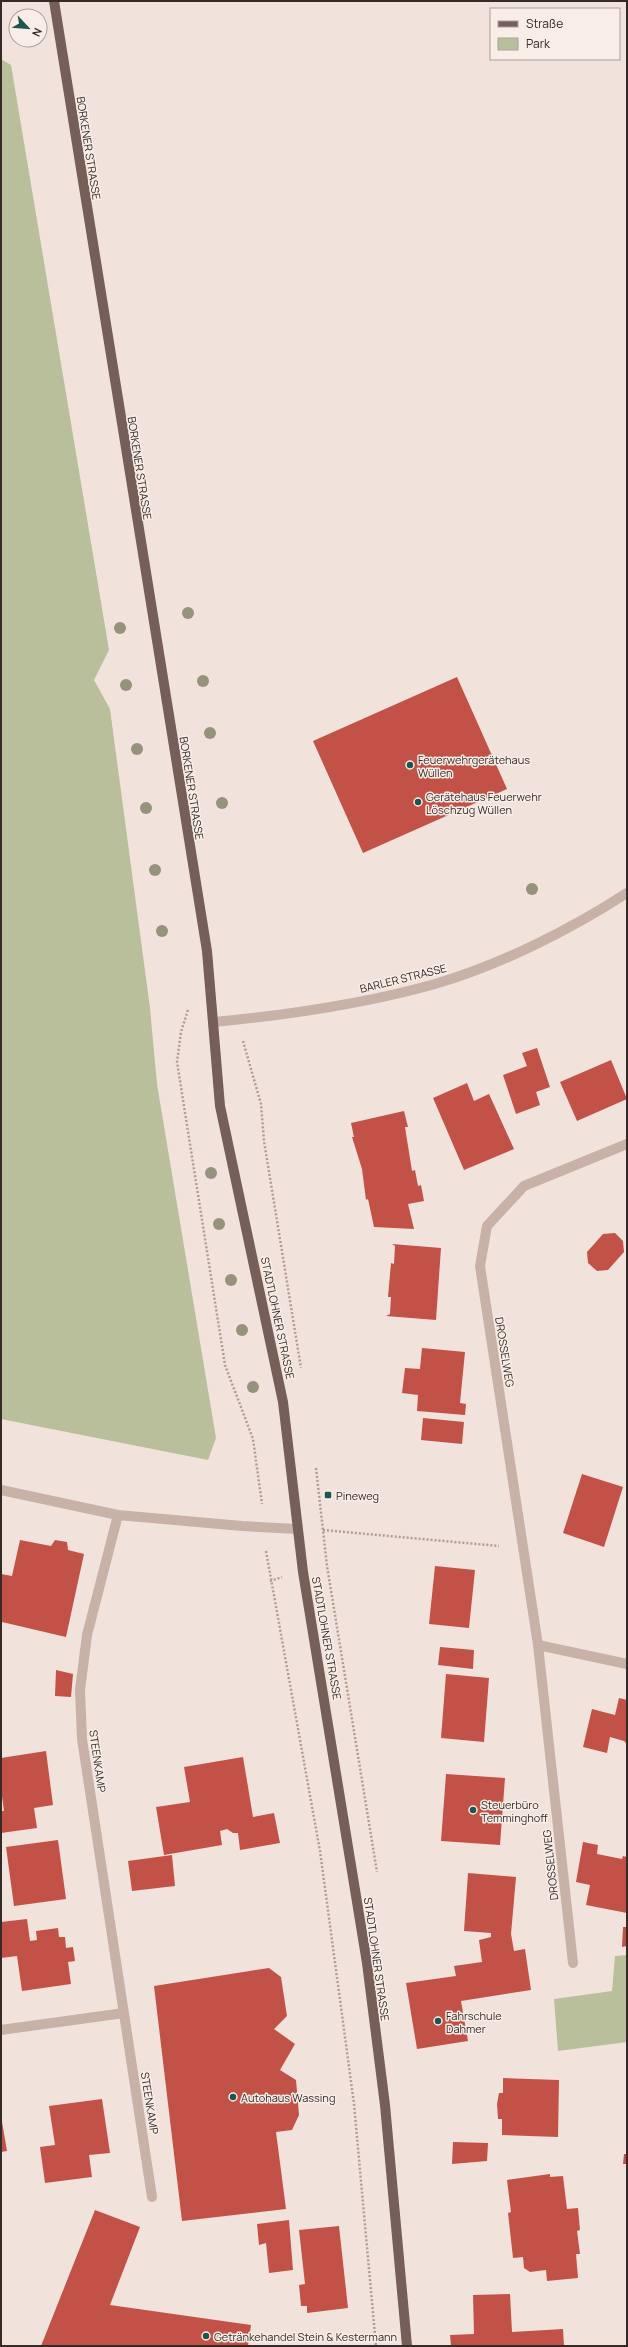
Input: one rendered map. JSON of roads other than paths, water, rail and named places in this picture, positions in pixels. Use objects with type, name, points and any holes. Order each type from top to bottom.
[{"type":"main road","name":"BORKENER STRASSE","points":[[54,1],[205,938]]},
{"type":"main road","name":"STADTLOHNER STRASSE","points":[[205,938],[214,1022],[220,1106],[283,1402],[297,1529],[367,1963],[385,2105],[407,2346]]},
{"type":"street","name":"BARLER STRASSE","points":[[214,1022],[335,1006],[436,984],[495,962],[551,936],[627,893]]},
{"type":"street","name":"DROSSELWEG","points":[[573,1963],[538,1645],[480,1266],[487,1226],[524,1186],[627,1144]]},
{"type":"street","points":[[1,1490],[118,1515],[297,1529]]},
{"type":"street","name":"STEENKAMP","points":[[118,1515],[87,1635],[80,1690],[82,1739],[152,2197]]},
{"type":"street","points":[[538,1645],[627,1664]]},
{"type":"street","points":[[1,2030],[124,2013]]},
{"type":"place","name":"Feuerwehrgerätehaus Wüllen","points":[[410,765]]},
{"type":"place","name":"Gerätehaus Feuerwehr Löschzug Wüllen","points":[[418,802]]},
{"type":"place","name":"Pineweg","points":[[328,1495]]},
{"type":"place","name":"Steuerbüro Temminghoff","points":[[473,1810]]},
{"type":"place","name":"Fahrschule Dahmer","points":[[438,2021]]},
{"type":"place","name":"Autohaus Wassing","points":[[233,2097]]},
{"type":"place","name":"Getränkehandel Stein & Kestermann","points":[[206,2336]]}]
